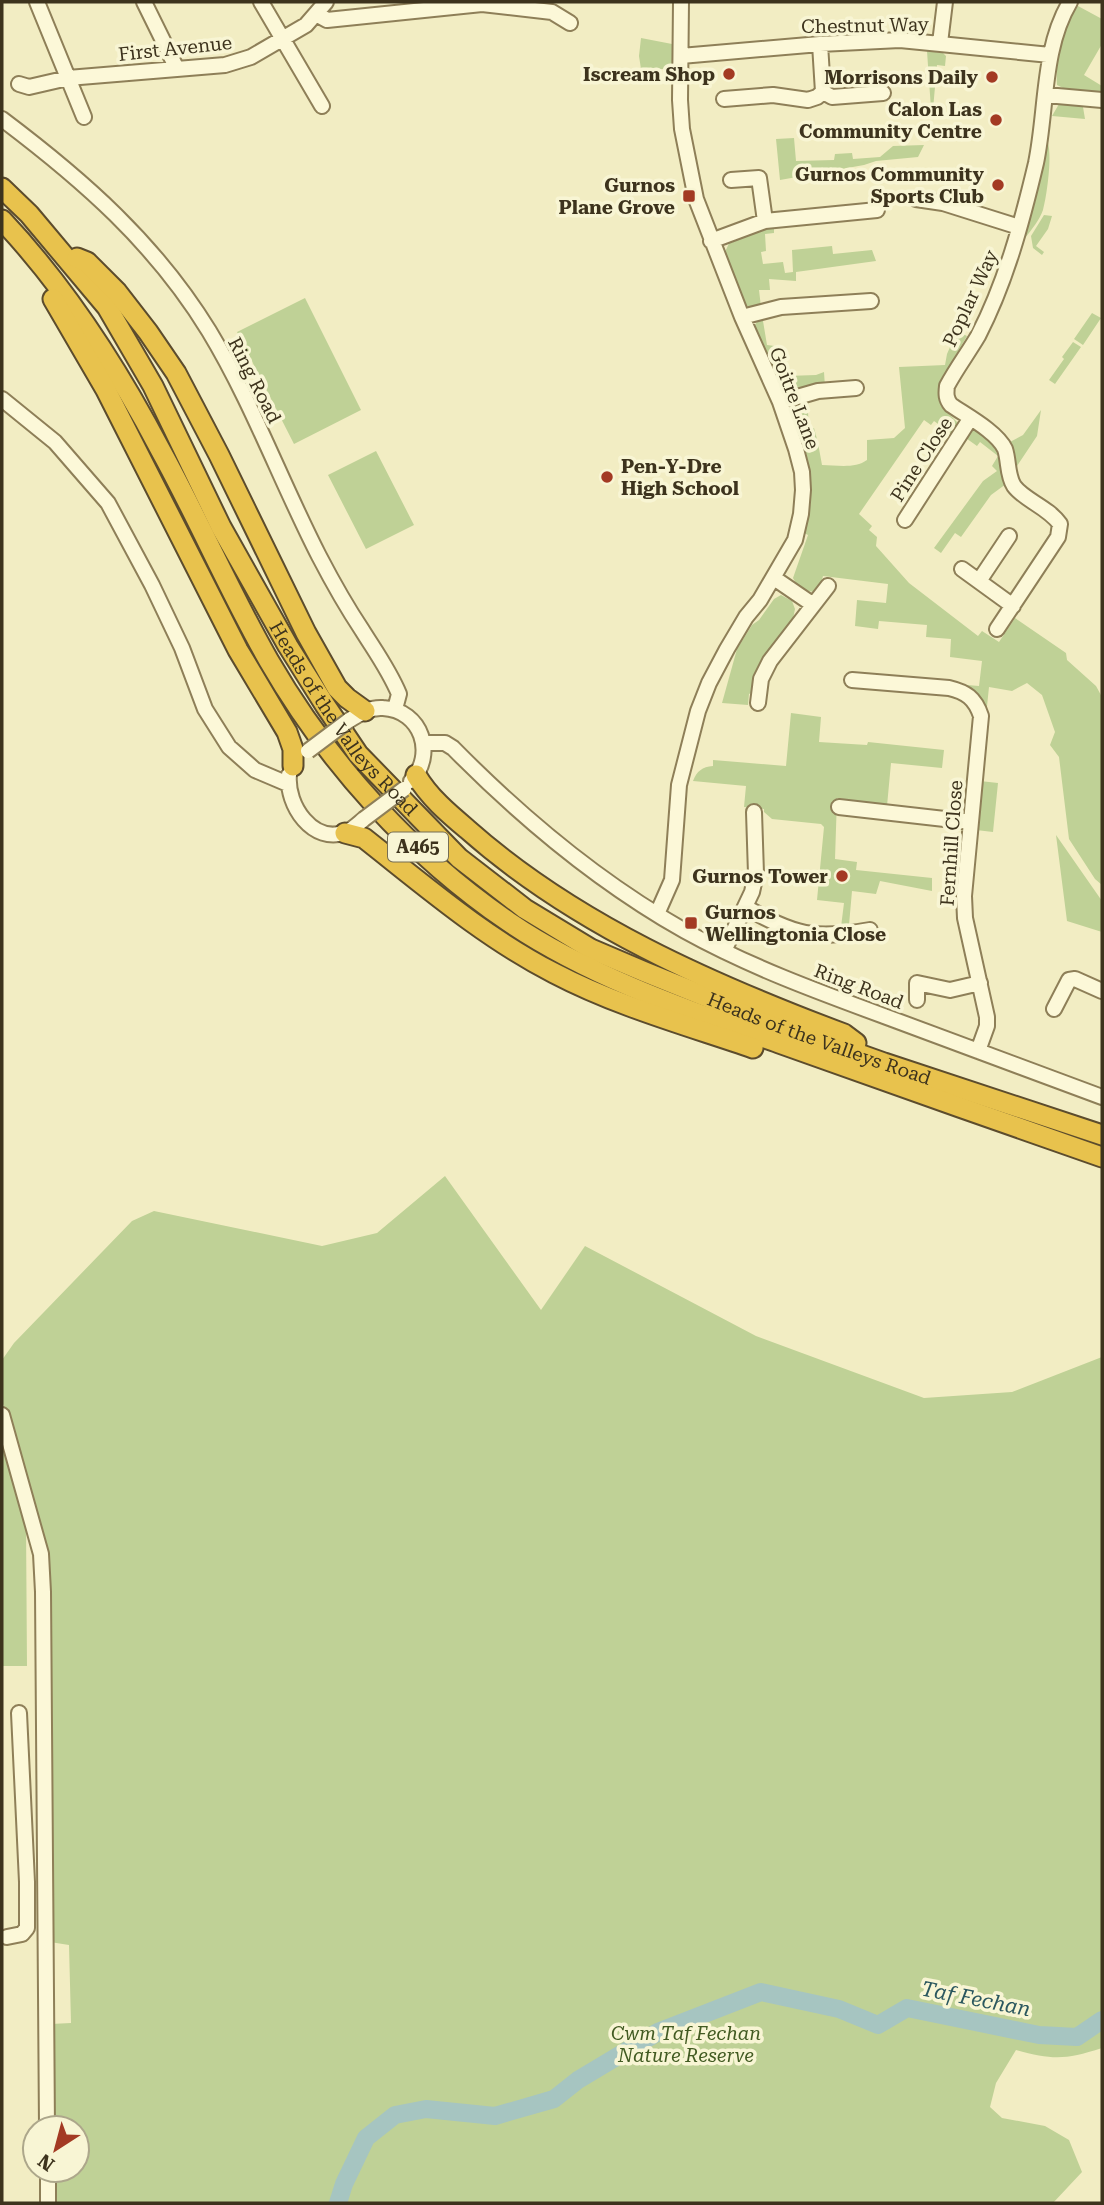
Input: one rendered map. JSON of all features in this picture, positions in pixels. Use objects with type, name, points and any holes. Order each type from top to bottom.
[{"type":"highway","name":"Heads of the Valleys Road","points":[[2,188],[63,252],[107,307],[153,386],[221,527],[288,646],[358,754],[459,858],[525,909],[591,949],[881,1071],[1102,1157]]},
{"type":"highway","name":"Heads of the Valleys Road","points":[[2,220],[44,270],[119,376],[162,452],[269,661],[303,715],[344,769],[393,823],[457,884],[511,924],[574,960],[696,1013],[881,1071],[1102,1135]]},
{"type":"highway","points":[[63,252],[87,262],[117,292],[176,373],[306,632],[356,716]]},
{"type":"highway","points":[[44,270],[47,290],[106,390],[238,650],[287,733],[293,749],[291,775]]},
{"type":"highway","points":[[410,782],[423,787],[436,802],[497,856],[543,888],[614,931],[696,973],[844,1034],[881,1071]]},
{"type":"highway","points":[[345,833],[364,838],[483,932],[555,973],[623,1004],[841,1077],[881,1071]]},
{"type":"street","points":[[37,2],[83,117]]},
{"type":"street","points":[[144,2],[177,69]]},
{"type":"street","points":[[261,2],[322,106]]},
{"type":"street","name":"First Avenue","points":[[19,84],[29,87],[68,78],[225,65],[251,57],[283,40],[306,25],[326,2]]},
{"type":"street","name":"Goitre Lane","points":[[657,914],[672,880],[679,785],[698,711],[727,649],[774,578],[795,540],[803,490],[796,449],[780,402],[711,241],[687,163],[680,100],[681,2]]},
{"type":"street","points":[[940,43],[945,2]]},
{"type":"street","name":"Poplar Way","points":[[998,629],[1058,537],[1060,524],[1038,503],[1016,489],[1002,445],[992,434],[947,400],[947,386],[985,320],[1011,257],[1036,161],[1050,55],[1062,15],[1070,2]]},
{"type":"street","points":[[316,14],[327,20],[482,4],[552,7],[570,23]]},
{"type":"street","name":"Chestnut Way","points":[[681,56],[900,40],[1050,55]]},
{"type":"street","points":[[820,44],[823,92]]},
{"type":"street","points":[[823,92],[832,97],[883,93]]},
{"type":"street","points":[[724,99],[773,95],[808,100],[823,92]]},
{"type":"street","points":[[1046,95],[1102,100]]},
{"type":"street","name":"Ring Road","points":[[2,119],[82,182],[128,225],[154,254],[208,331],[233,375],[320,557],[362,631],[389,670],[400,694],[395,709]]},
{"type":"street","points":[[731,180],[759,178],[765,220]]},
{"type":"street","points":[[916,199],[943,203],[1020,227]]},
{"type":"street","points":[[711,241],[765,220],[877,210]]},
{"type":"street","points":[[742,317],[781,307],[870,302]]},
{"type":"street","points":[[780,402],[818,391],[856,388]]},
{"type":"street","points":[[2,399],[55,442],[108,503],[182,648],[205,709],[229,747],[255,770],[291,775]]},
{"type":"street","name":"Pine Close","points":[[905,520],[970,419]]},
{"type":"street","points":[[979,581],[1009,536]]},
{"type":"street","points":[[962,569],[1013,606]]},
{"type":"street","points":[[774,578],[812,604]]},
{"type":"street","points":[[758,704],[761,679],[765,670],[828,586]]},
{"type":"street","name":"Fernhill Close","points":[[852,680],[962,691],[971,696],[981,716],[964,896],[965,918],[987,1017],[987,1026],[978,1051]]},
{"type":"street","points":[[381,707],[395,709],[413,721],[421,733],[424,755],[410,782],[345,833],[331,834],[310,826],[298,814],[290,799],[291,775],[308,751],[356,716],[381,707]]},
{"type":"street","name":"Ring Road","points":[[424,743],[444,743],[453,748],[521,814],[593,872],[657,914],[724,951],[766,971],[1102,1097]]},
{"type":"street","points":[[839,807],[971,822]]},
{"type":"street","points":[[724,951],[752,892],[756,874],[754,812]]},
{"type":"street","points":[[745,908],[781,927],[801,933],[838,935],[870,930]]},
{"type":"street","points":[[1054,1009],[1069,980],[1075,979],[1102,991]]},
{"type":"street","points":[[917,1000],[917,983],[950,990],[979,983]]},
{"type":"street","points":[[2,1415],[41,1554],[47,2114]]},
{"type":"street","points":[[7,1937],[22,1934],[27,1928],[19,1713]]},
{"type":"street","points":[[25,1829],[45,1828]]},
{"type":"street","points":[[48,2184],[48,2203]]},
{"type":"green space","points":[[1078,6],[1102,19],[1102,44],[1084,75],[1102,86],[1102,93],[1065,89],[1057,85],[1061,44],[1072,14]]},
{"type":"green space","points":[[641,38],[672,44],[672,69],[641,69]]},
{"type":"green space","points":[[927,51],[943,53],[946,56],[945,66],[937,65],[933,109],[931,109]]},
{"type":"green space","points":[[1079,102],[1083,107],[1085,119],[1052,116],[1059,104]]},
{"type":"green space","points":[[794,138],[796,161],[834,160],[835,154],[852,153],[853,159],[880,157],[893,146],[924,145],[918,157],[876,161],[780,180],[776,139]]},
{"type":"green space","points":[[1048,143],[1049,166],[1043,210],[1025,238],[1035,202]]},
{"type":"green space","points":[[1044,215],[1052,216],[1048,229],[1036,246],[1044,252],[1042,255],[1033,248],[1031,236]]},
{"type":"green space","points":[[774,224],[774,233],[765,234],[766,251],[761,252],[763,264],[783,262],[785,273],[793,272],[792,250],[832,246],[833,254],[872,250],[876,261],[796,272],[796,281],[769,279],[770,290],[759,290],[761,307],[750,308],[744,304],[725,252],[731,239]]},
{"type":"green space","points":[[305,298],[361,410],[294,444],[237,332]]},
{"type":"green space","points":[[1092,313],[1101,318],[1083,345],[1074,339]]},
{"type":"green space","points":[[762,315],[767,345],[782,347],[783,370],[787,376],[816,375],[824,372],[825,387],[795,393],[779,387],[754,326]]},
{"type":"green space","points":[[957,331],[967,336],[939,384],[941,406],[959,424],[955,436],[934,421],[931,425],[924,420],[859,514],[872,526],[869,530],[877,537],[876,546],[909,583],[978,636],[982,631],[999,642],[1015,618],[1066,653],[1067,660],[1096,686],[1102,697],[1102,885],[1095,879],[1069,839],[1059,757],[1050,745],[1055,732],[1042,695],[1027,683],[1012,691],[989,687],[986,716],[967,689],[967,685],[979,686],[982,661],[950,657],[951,639],[926,637],[927,625],[879,621],[878,629],[855,626],[857,600],[886,603],[888,584],[823,576],[820,587],[815,592],[802,588],[793,578],[808,535],[804,533],[811,487],[803,441],[791,412],[794,404],[807,397],[809,428],[814,428],[822,465],[845,466],[862,463],[867,460],[867,440],[894,438],[905,428],[899,367],[945,365]]},
{"type":"green space","points":[[1073,342],[1081,347],[1055,384],[1049,380]]},
{"type":"green space","points":[[1041,410],[1037,436],[1015,469],[1008,443],[1023,435]]},
{"type":"green space","points":[[977,429],[999,447],[1006,484],[991,495],[961,537],[955,533],[941,553],[934,548],[983,481],[997,471],[992,466],[998,456],[980,442],[977,446],[963,436]]},
{"type":"green space","points":[[376,451],[414,525],[366,549],[328,475]]},
{"type":"green space","points":[[781,595],[792,601],[795,609],[793,619],[760,666],[753,692],[749,694],[748,705],[722,703],[737,649],[752,625],[759,620],[774,599]]},
{"type":"green space","points":[[791,713],[821,717],[819,742],[867,745],[868,742],[944,750],[942,768],[891,763],[887,806],[837,798],[835,859],[857,862],[856,870],[932,878],[932,891],[880,881],[876,894],[852,891],[849,925],[841,927],[844,903],[817,900],[824,827],[821,824],[772,819],[764,809],[744,807],[746,786],[693,781],[700,770],[713,766],[713,760],[786,766]]},
{"type":"green space","points":[[980,781],[998,783],[993,832],[976,830]]},
{"type":"green space","points":[[1056,835],[1102,901],[1102,932],[1067,921]]},
{"type":"green space","name":"Cwm Taf Fechan Nature Reserve","points":[[445,1176],[541,1310],[585,1246],[756,1336],[924,1398],[1012,1392],[1102,1357],[1102,2048],[1059,2057],[1016,2050],[996,2083],[990,2107],[1002,2118],[1045,2126],[1069,2140],[1082,2172],[1053,2203],[52,2203],[53,2184],[91,2184],[91,2114],[53,2114],[51,2024],[71,2023],[69,1945],[50,1942],[44,1557],[22,1460],[2,1401],[2,1360],[14,1343],[132,1221],[154,1211],[322,1246],[377,1233]]},
{"type":"green space","points":[[2,1436],[26,1523],[27,1666],[2,1666]]},
{"type":"waterway","name":"Taf Fechan","points":[[338,2203],[366,2138],[395,2115],[426,2109],[495,2116],[554,2099],[578,2080],[658,2032],[761,1992],[839,2009],[878,2025],[907,2008],[1039,2035],[1077,2037],[1102,2020]]},
{"type":"place","name":"Iscream Shop","points":[[729,74]]},
{"type":"place","name":"Morrisons Daily","points":[[992,77]]},
{"type":"place","name":"Calon Las Community Centre","points":[[996,120]]},
{"type":"place","name":"Gurnos Community Sports Club","points":[[998,185]]},
{"type":"place","name":"Gurnos Plane Grove","points":[[689,196]]},
{"type":"place","name":"Pen-Y-Dre High School","points":[[607,477]]},
{"type":"place","name":"Gurnos Tower","points":[[842,876]]},
{"type":"place","name":"Gurnos Wellingtonia Close","points":[[691,923]]}]
